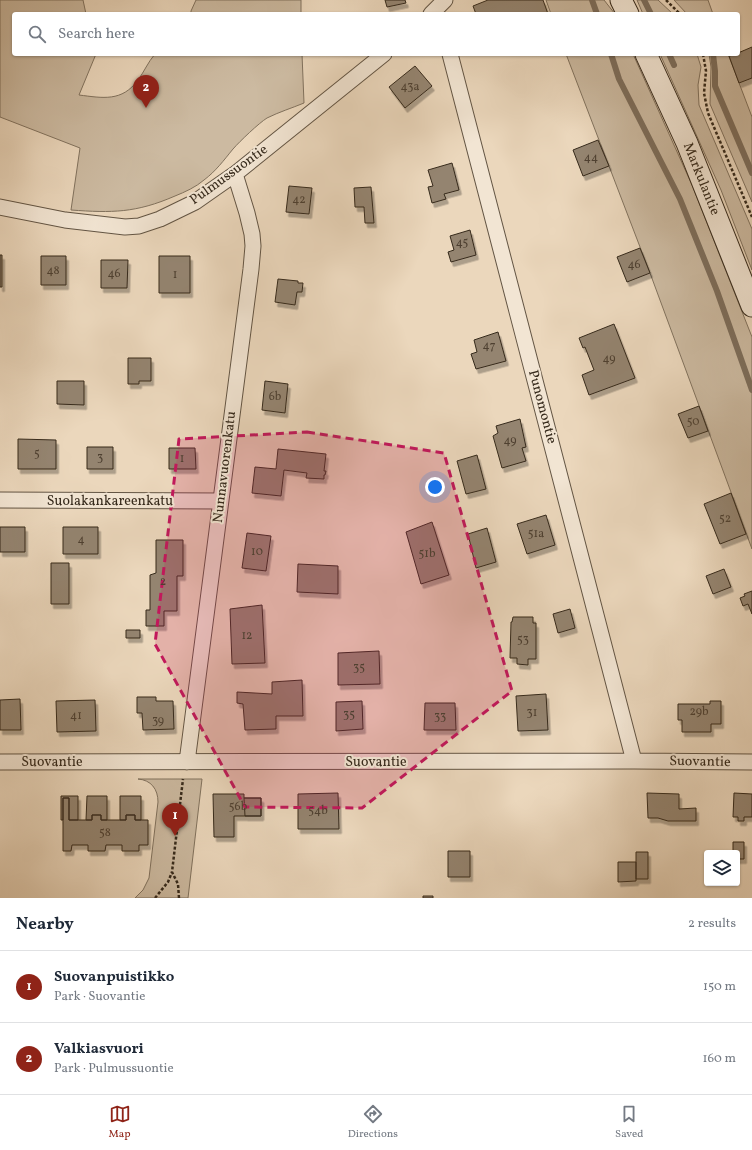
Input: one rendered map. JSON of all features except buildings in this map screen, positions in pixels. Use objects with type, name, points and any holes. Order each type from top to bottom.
[{"type":"main road","points":[[622,0],[627,12]]},
{"type":"main road","name":"Markulantie","points":[[647,56],[686,143],[752,306]]},
{"type":"street","name":"Pulmussuontie","points":[[0,208],[72,221],[125,227],[140,226],[160,219],[195,202],[235,174],[382,56]]},
{"type":"street","name":"Punomontie","points":[[451,56],[634,761]]},
{"type":"street","name":"Nunnavuorenkatu","points":[[188,762],[253,246],[248,213],[235,174]]},
{"type":"street","name":"Suolakankareenkatu","points":[[0,500],[221,501]]},
{"type":"street","name":"Suovantie","points":[[0,762],[752,762]]},
{"type":"path","points":[[666,0],[678,12]]},
{"type":"path","points":[[703,56],[706,71],[704,93],[708,113],[752,216]]},
{"type":"path","points":[[155,898],[168,882],[172,872],[184,774],[188,762]]},
{"type":"path","points":[[172,872],[178,884],[179,898]]},
{"type":"highlighted area","points":[[307,432],[444,453],[512,691],[362,808],[245,807],[155,644],[179,439]]},
{"type":"shaded area","points":[[0,0],[83,0],[86,12],[12,12],[12,56],[95,56],[79,95],[112,97],[125,92],[138,80],[153,56],[302,56],[304,103],[264,120],[240,141],[220,165],[198,185],[161,202],[136,209],[112,211],[71,210],[80,148],[0,117]]},
{"type":"shaded area","points":[[196,0],[301,0],[301,12],[191,11]]},
{"type":"shaded area","points":[[546,0],[604,0],[613,12],[550,12]]},
{"type":"shaded area","points":[[637,0],[658,0],[671,12],[642,12]]},
{"type":"shaded area","points":[[674,0],[708,0],[712,12],[685,12]]},
{"type":"shaded area","points":[[567,56],[634,56],[692,185],[752,337],[752,549],[650,273]]},
{"type":"shaded area","points":[[661,56],[698,56],[701,67],[698,85],[699,105],[752,229],[752,270],[721,190]]},
{"type":"shaded area","points":[[709,56],[729,56],[752,117],[752,202],[710,104],[711,67]]},
{"type":"shaded area","points":[[138,779],[202,779],[188,898],[135,898],[143,890],[149,878],[158,802],[157,793],[153,786],[147,781]]},
{"type":"waterway","points":[[592,0],[596,12]]},
{"type":"waterway","points":[[644,0],[650,12]]},
{"type":"waterway","points":[[612,56],[619,79],[680,199],[717,291],[752,390]]},
{"type":"waterway","points":[[670,56],[674,65]]},
{"type":"waterway","points":[[713,56],[715,86],[752,173]]},
{"type":"place","name":"Valkiasvuori","points":[[146,108]]},
{"type":"place","name":"Suovanpuistikko","points":[[175,836]]}]
